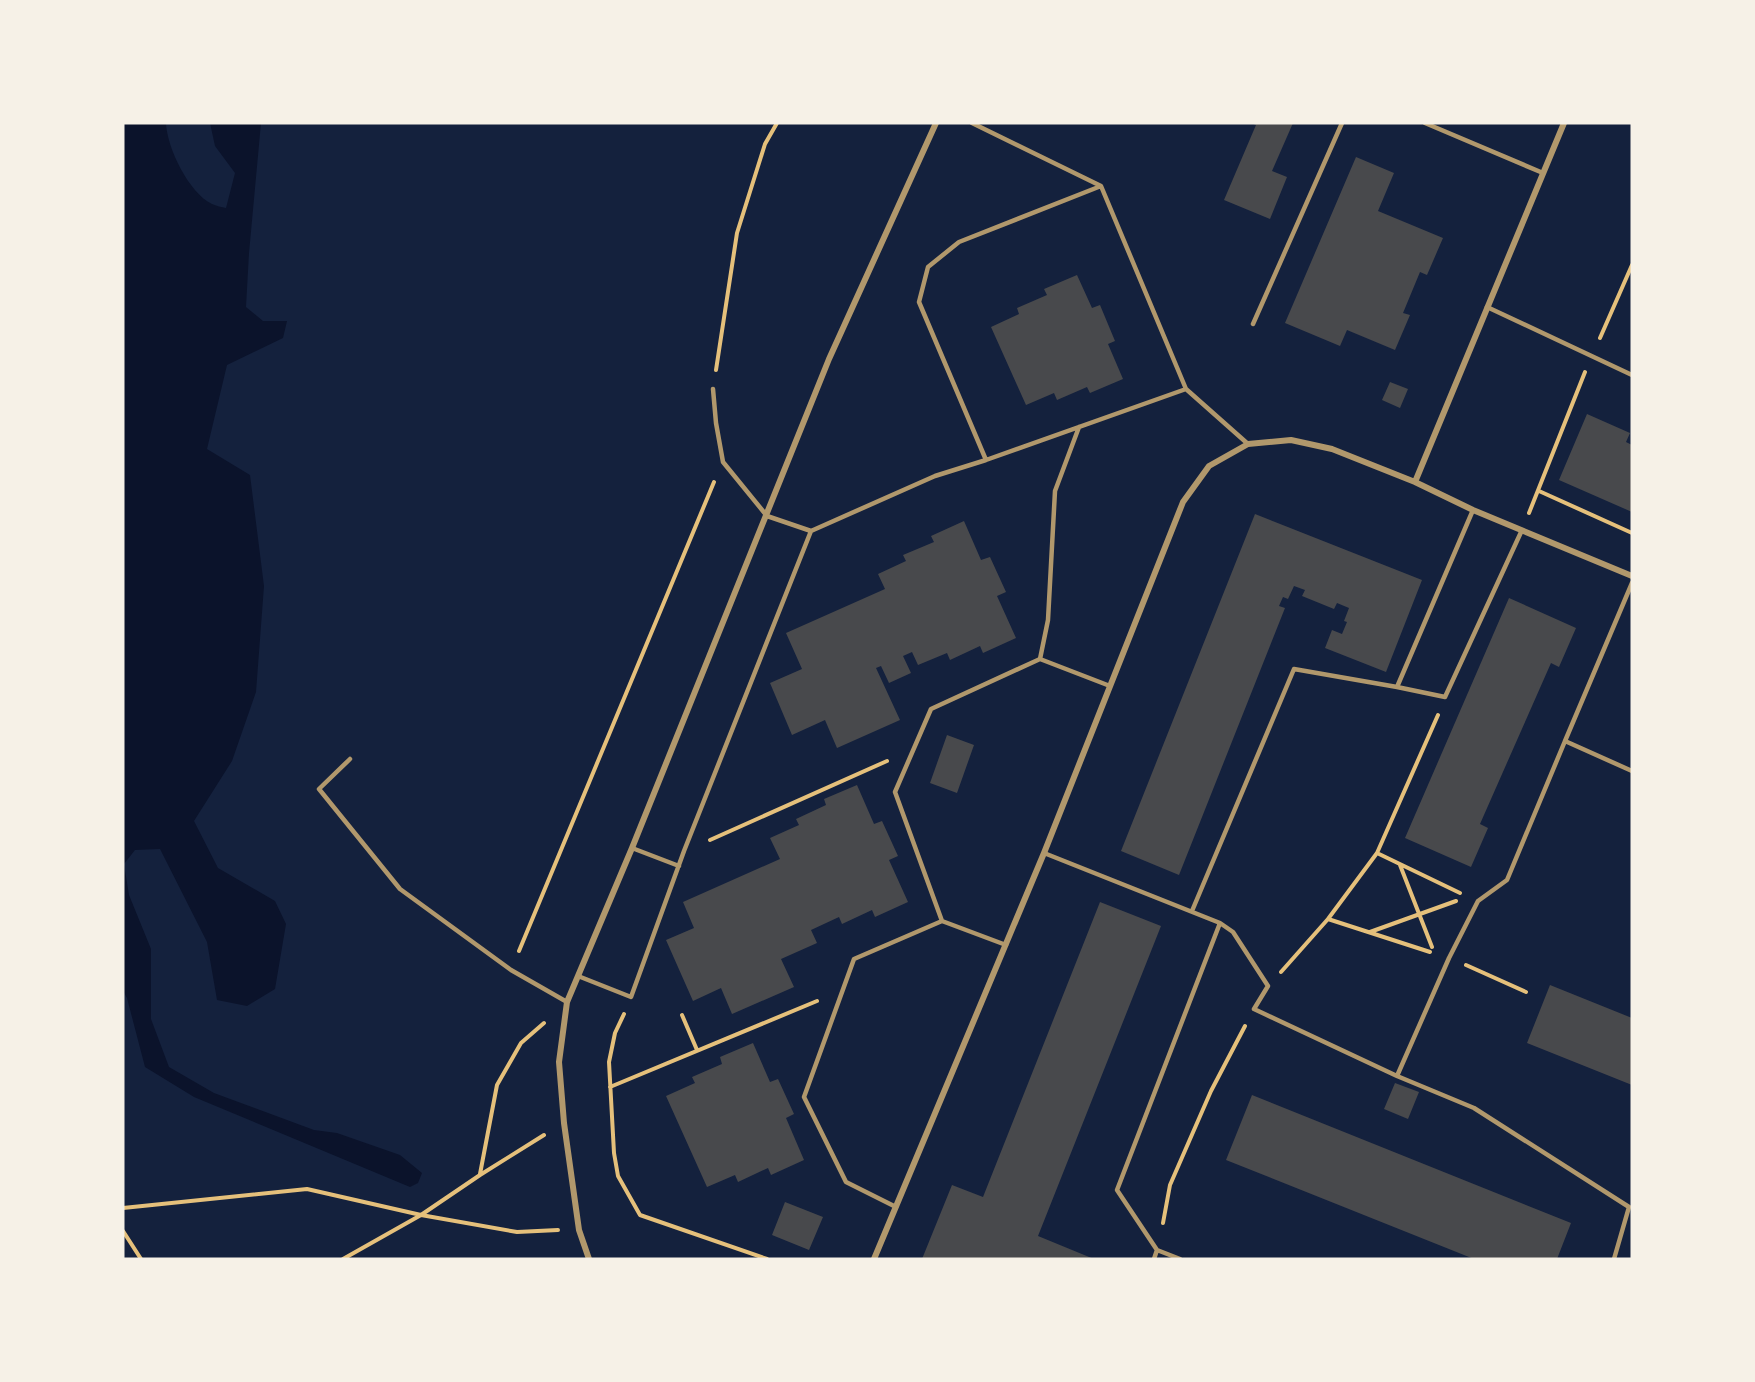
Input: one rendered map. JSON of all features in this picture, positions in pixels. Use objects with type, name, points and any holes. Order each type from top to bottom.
[{"type":"street","points":[[590,1259],[579,1230],[564,1123],[559,1062],[567,1002],[632,848],[829,359],[936,123]]},
{"type":"street","points":[[1415,482],[1564,123]]},
{"type":"street","points":[[874,1259],[1044,853],[1183,502],[1209,466],[1248,444],[1291,440],[1332,449],[1415,482],[1473,510],[1632,576]]},
{"type":"lane","points":[[972,123],[1101,186],[1186,389],[1248,444]]},
{"type":"lane","points":[[1253,324],[1342,123]]},
{"type":"lane","points":[[1425,123],[1543,173]]},
{"type":"lane","points":[[986,460],[918,302],[928,267],[959,242],[1101,186]]},
{"type":"lane","points":[[1486,307],[1632,375]]},
{"type":"lane","points":[[713,388],[723,462],[767,516],[811,531],[935,476],[1186,389]]},
{"type":"lane","points":[[1040,659],[1048,620],[1055,491],[1079,427]]},
{"type":"lane","points":[[1397,687],[1473,510]]},
{"type":"lane","points":[[1192,911],[1294,669],[1445,698],[1522,530]]},
{"type":"lane","points":[[578,976],[631,997],[684,851],[811,531]]},
{"type":"lane","points":[[1397,1076],[1449,958],[1478,902],[1507,880],[1632,583]]},
{"type":"lane","points":[[942,921],[895,792],[931,710],[1040,659],[1110,686]]},
{"type":"lane","points":[[1564,741],[1632,771]]},
{"type":"lane","points":[[350,759],[319,789],[400,889],[511,970],[567,1002]]},
{"type":"lane","points":[[632,848],[679,866]]},
{"type":"lane","points":[[1044,853],[1220,923],[1233,932],[1268,986],[1254,1010],[1397,1076],[1473,1108],[1629,1207],[1614,1259]]},
{"type":"lane","points":[[896,1207],[846,1182],[804,1097],[854,958],[942,921],[1006,945]]},
{"type":"lane","points":[[1180,1259],[1157,1250],[1117,1190],[1220,923]]},
{"type":"lane","points":[[1154,1259],[1157,1250]]},
{"type":"path","points":[[713,388],[737,233],[765,144],[777,123]]},
{"type":"path","points":[[1522,530],[1591,356],[1632,265]]},
{"type":"path","points":[[511,970],[723,462]]},
{"type":"path","points":[[1539,491],[1632,533]]},
{"type":"path","points":[[1268,986],[1328,919],[1377,853],[1445,698]]},
{"type":"path","points":[[684,851],[914,749]]},
{"type":"path","points":[[1369,932],[1468,896],[1377,853]]},
{"type":"path","points":[[1400,864],[1434,953]]},
{"type":"path","points":[[610,1087],[842,990]]},
{"type":"path","points":[[631,997],[615,1033],[609,1062],[614,1154],[618,1176],[640,1215],[766,1259]]},
{"type":"path","points":[[480,1175],[497,1085],[521,1043],[567,1002]]},
{"type":"path","points":[[1157,1250],[1170,1185],[1210,1091],[1254,1010]]},
{"type":"path","points":[[682,1015],[697,1051]]},
{"type":"path","points":[[344,1259],[422,1215],[480,1175],[564,1123]]},
{"type":"path","points":[[123,1208],[307,1189],[422,1215],[517,1232],[579,1230]]},
{"type":"path","points":[[123,1231],[141,1259]]},
{"type":"water","points":[[123,123],[166,123],[175,157],[195,190],[214,205],[226,208],[235,173],[215,146],[210,123],[261,123],[246,307],[263,321],[287,321],[283,338],[227,365],[207,449],[250,475],[264,586],[256,692],[232,761],[194,821],[218,868],[275,901],[286,924],[275,989],[247,1006],[217,1000],[207,942],[160,849],[135,850],[124,864],[129,895],[151,949],[151,1019],[169,1067],[214,1093],[314,1130],[337,1133],[400,1155],[422,1173],[418,1183],[410,1187],[194,1097],[145,1067],[127,998],[123,991]]},
{"type":"building","points":[[1251,123],[1293,123],[1272,171],[1287,177],[1270,219],[1224,200],[1256,125]]},
{"type":"building","points":[[1356,157],[1394,173],[1378,211],[1443,238],[1427,275],[1420,272],[1403,313],[1410,315],[1395,350],[1347,330],[1340,346],[1285,323]]},
{"type":"building","points":[[1077,275],[1092,308],[1100,305],[1115,341],[1108,344],[1123,379],[1090,393],[1087,387],[1057,400],[1054,393],[1026,405],[991,327],[1019,314],[1017,308],[1047,295],[1044,289]]},
{"type":"building","points":[[1390,382],[1408,389],[1400,408],[1382,400]]},
{"type":"building","points":[[1587,414],[1630,433],[1626,442],[1632,445],[1632,512],[1559,480]]},
{"type":"building","points":[[1255,514],[1422,580],[1386,672],[1325,648],[1332,630],[1342,634],[1349,608],[1337,603],[1334,609],[1302,596],[1305,590],[1294,586],[1288,599],[1283,597],[1279,606],[1285,608],[1179,875],[1121,851]]},
{"type":"building","points":[[964,521],[981,560],[990,557],[1006,592],[997,596],[1016,638],[983,653],[980,646],[950,660],[947,653],[918,665],[912,652],[903,656],[911,673],[889,683],[881,666],[876,668],[900,720],[837,748],[825,720],[792,735],[770,683],[802,669],[786,633],[885,589],[878,574],[906,561],[903,555],[934,542],[931,536]]},
{"type":"building","points":[[1509,598],[1576,628],[1559,667],[1551,663],[1480,824],[1488,828],[1471,867],[1405,838]]},
{"type":"building","points":[[947,735],[974,745],[957,793],[930,783]]},
{"type":"building","points":[[857,785],[874,824],[882,821],[898,856],[889,860],[908,902],[875,917],[872,910],[842,924],[839,917],[811,930],[817,943],[781,959],[794,987],[732,1014],[721,988],[693,1001],[666,940],[694,928],[683,902],[780,859],[770,838],[799,825],[796,819],[826,805],[824,799]]},
{"type":"building","points":[[1100,902],[1161,926],[1038,1236],[1094,1259],[922,1259],[952,1185],[983,1197]]},
{"type":"building","points":[[1550,985],[1632,1018],[1632,1085],[1527,1043]]},
{"type":"building","points":[[753,1043],[770,1082],[778,1079],[794,1114],[786,1118],[804,1160],[771,1175],[768,1168],[738,1182],[735,1175],[707,1187],[666,1096],[695,1083],[692,1077],[722,1064],[720,1057]]},
{"type":"building","points":[[1395,1083],[1419,1092],[1408,1119],[1384,1109]]},
{"type":"building","points":[[1252,1095],[1571,1223],[1557,1259],[1474,1259],[1226,1160]]},
{"type":"building","points":[[785,1202],[823,1217],[809,1250],[772,1235]]}]
